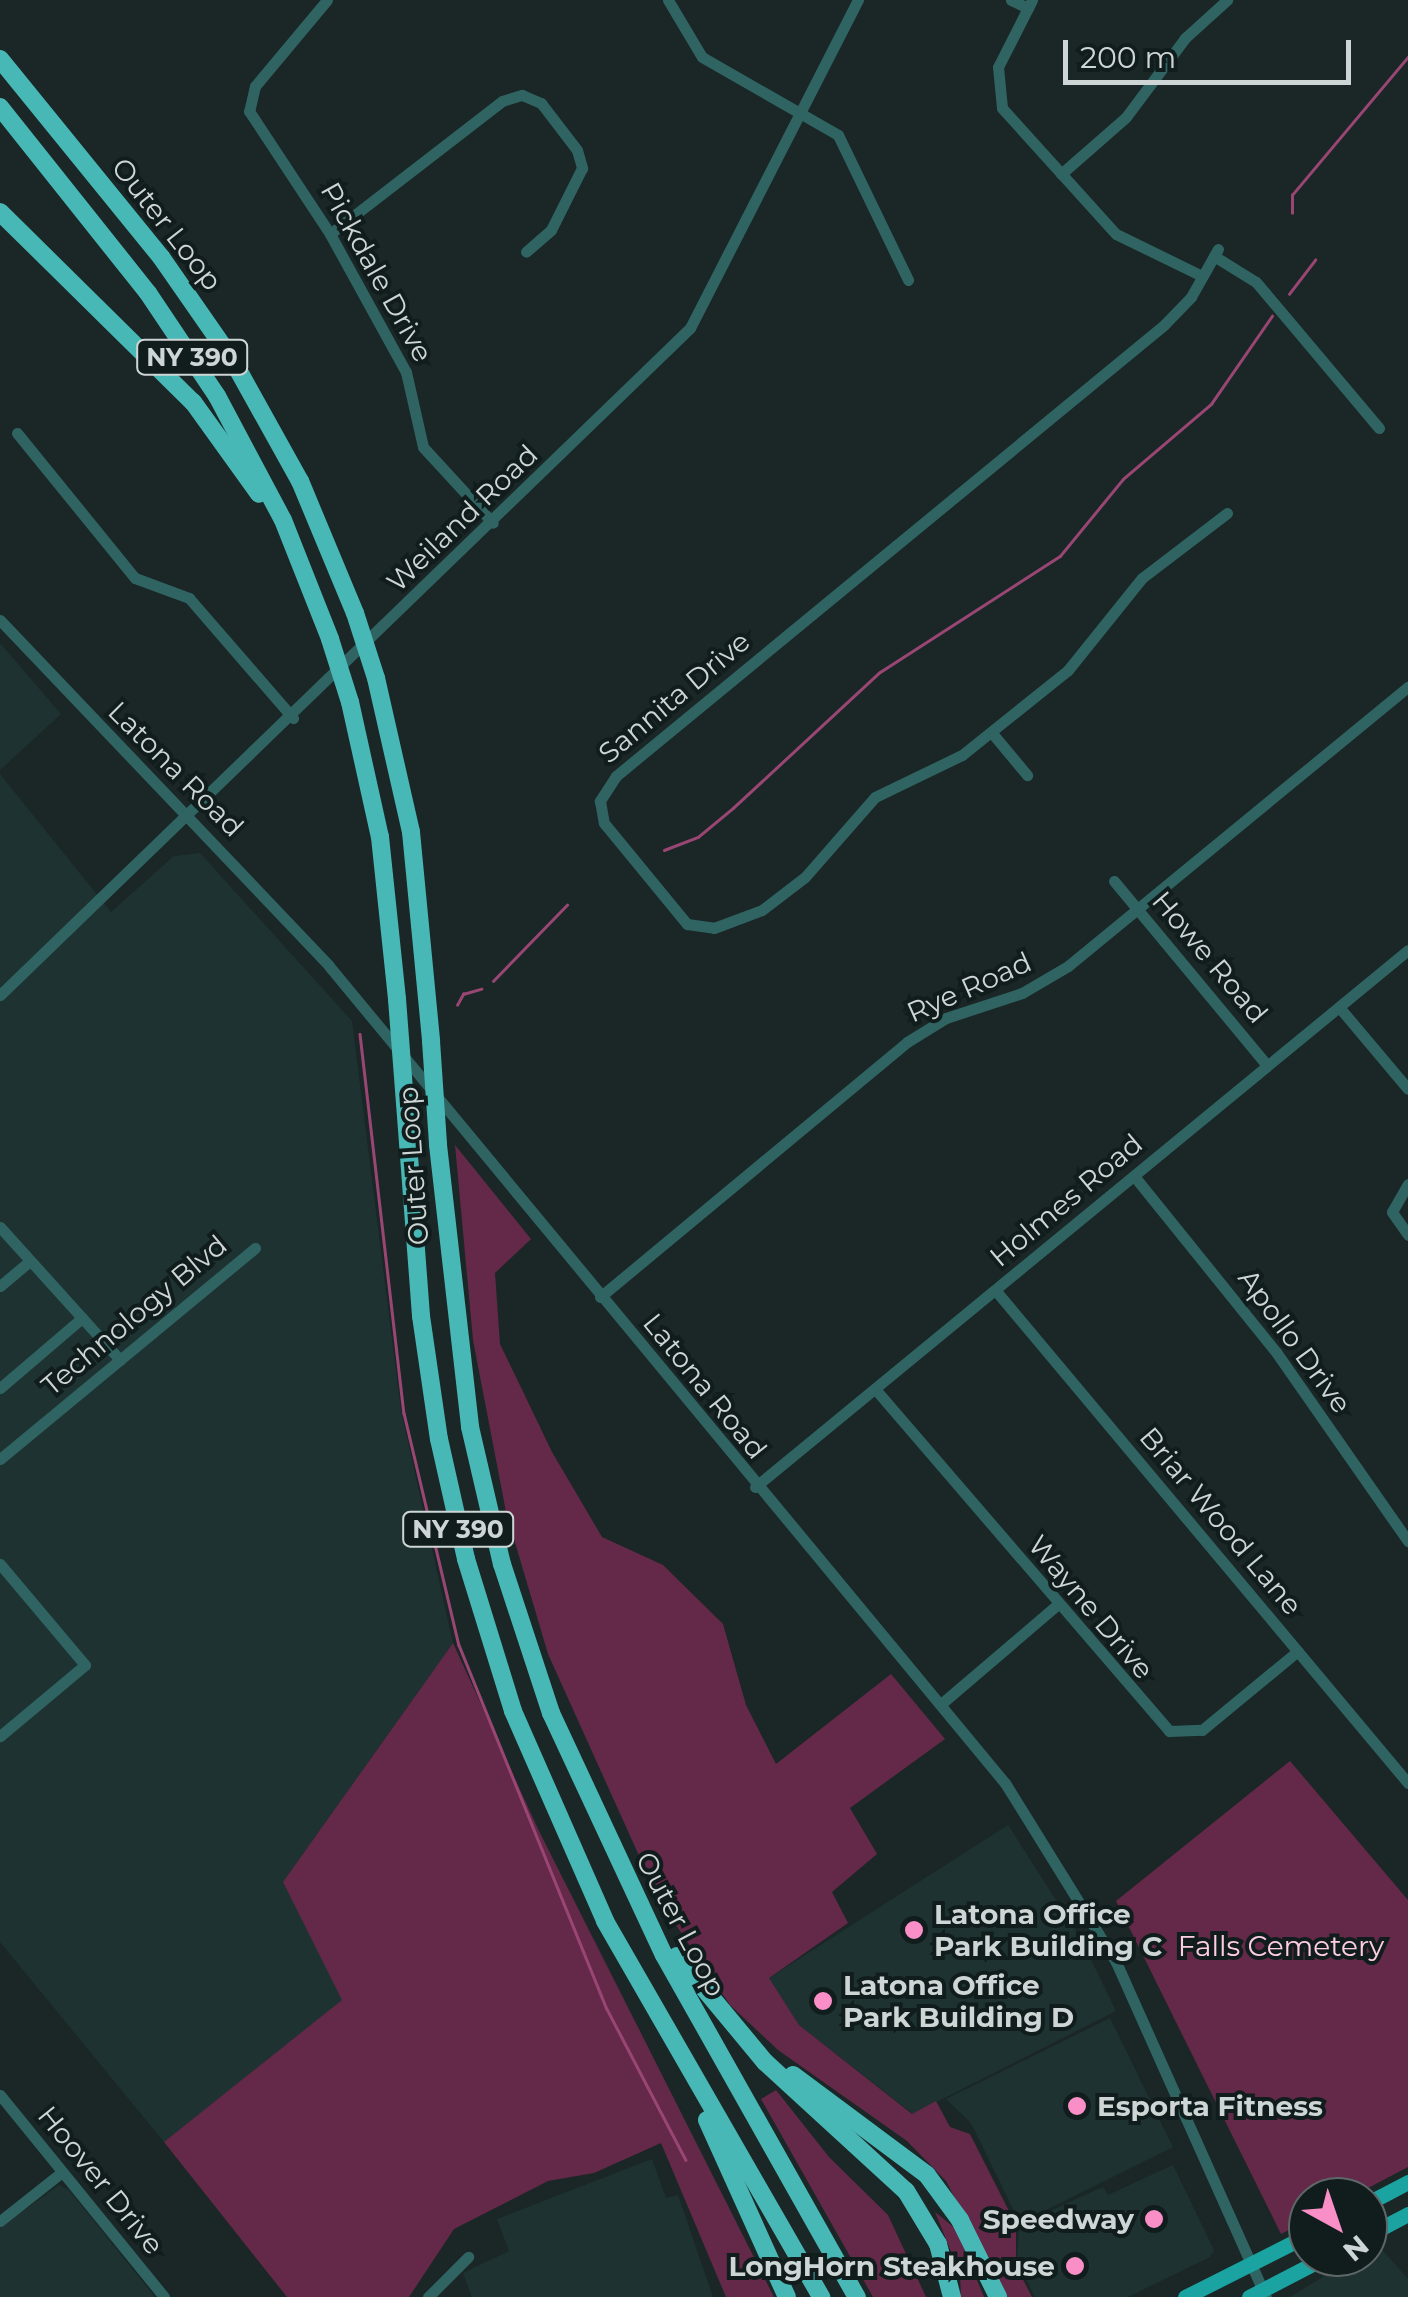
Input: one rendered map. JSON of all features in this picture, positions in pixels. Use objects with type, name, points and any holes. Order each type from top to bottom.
[{"type":"highway","name":"Outer Loop","points":[[0,59],[222,343],[292,465],[355,613],[376,678],[414,850],[458,1357],[484,1496],[522,1631],[593,1813],[664,1956],[857,2297]]},
{"type":"highway","name":"Outer Loop","points":[[0,107],[188,351],[296,551],[330,639],[350,702],[382,855],[430,1387],[470,1576],[545,1792],[656,2011],[821,2297]]},
{"type":"highway","points":[[0,212],[198,408],[296,551]]},
{"type":"highway","points":[[593,1813],[685,1969],[728,2023],[906,2191],[938,2244],[952,2297]]},
{"type":"highway","points":[[656,2011],[787,2297]]},
{"type":"highway","points":[[728,2023],[921,2169],[956,2214],[998,2297]]},
{"type":"main road","points":[[1185,2297],[1288,2246]]},
{"type":"main road","points":[[1260,2294],[1290,2277]]},
{"type":"street","name":"Pickdale Drive","points":[[327,0],[251,94],[252,118],[330,234],[406,372],[422,447],[493,523]]},
{"type":"street","points":[[668,0],[702,57],[802,112],[846,144],[908,280]]},
{"type":"street","name":"Weiland Road","points":[[0,995],[293,718],[690,328],[858,0]]},
{"type":"street","points":[[1011,0],[1030,4],[998,67],[997,96],[1062,174],[1116,234],[1202,276],[1216,252],[1256,282],[1379,428]]},
{"type":"street","points":[[1062,174],[1126,116],[1185,38],[1227,0]]},
{"type":"street","points":[[330,234],[502,101],[522,95],[541,103],[577,150],[582,168],[551,230],[526,252]]},
{"type":"street","name":"Sannita Drive","points":[[1202,276],[1164,325],[616,776],[602,793],[601,815],[680,918],[694,928],[714,928],[762,910],[792,890],[854,816],[886,789],[949,762],[992,733],[1082,656],[1166,555],[1227,512]]},
{"type":"street","points":[[17,432],[135,578],[189,598],[293,718]]},
{"type":"street","name":"Latona Road","points":[[0,620],[329,966],[1012,1794],[1091,1916],[1256,2263],[1260,2294]]},
{"type":"street","name":"Rye Road","points":[[600,1298],[907,1042],[946,1018],[1046,981],[1408,687]]},
{"type":"street","points":[[992,733],[1028,775]]},
{"type":"street","name":"Howe Road","points":[[1114,881],[1267,1065]]},
{"type":"street","name":"Holmes Road","points":[[755,1487],[1408,950]]},
{"type":"street","points":[[1339,1007],[1408,1090]]},
{"type":"street","name":"Apollo Drive","points":[[1134,1176],[1276,1352],[1408,1541]]},
{"type":"street","points":[[1408,1184],[1392,1212],[1408,1235]]},
{"type":"street","points":[[0,1228],[120,1360]]},
{"type":"street","name":"Technology Blvd","points":[[0,1460],[254,1248]]},
{"type":"street","points":[[0,1286],[30,1261]]},
{"type":"street","name":"Briar Wood Lane","points":[[996,1292],[1408,1782]]},
{"type":"street","points":[[0,1388],[82,1318]]},
{"type":"street","name":"Wayne Drive","points":[[876,1390],[1150,1715],[1179,1734],[1214,1722],[1298,1651]]},
{"type":"street","points":[[0,1564],[85,1666],[0,1736]]},
{"type":"street","points":[[941,1704],[1058,1606]]},
{"type":"street","name":"Hoover Drive","points":[[0,2095],[164,2297]]},
{"type":"street","points":[[0,2221],[62,2172]]},
{"type":"street","points":[[428,2297],[468,2257]]},
{"type":"shaded area","points":[[0,643],[61,714],[0,770]]},
{"type":"shaded area","points":[[0,774],[111,912],[174,856],[200,853],[352,1021],[401,1411],[453,1643],[283,1882],[343,2000],[164,2142],[0,1942]]},
{"type":"shaded area","points":[[1008,1825],[1081,1939],[1116,2011],[913,2114],[799,2025],[769,1978]]},
{"type":"shaded area","points":[[1110,2018],[1173,2147],[1020,2223],[971,2123],[946,2099]]},
{"type":"shaded area","points":[[652,2159],[666,2198],[678,2195],[713,2297],[472,2297],[463,2273],[509,2251],[497,2219]]},
{"type":"shaded area","points":[[1173,2165],[1214,2250],[1210,2257],[1128,2297],[1035,2297],[1017,2262],[1019,2225],[1103,2187],[1108,2195]]},
{"type":"shaded area","points":[[59,2185],[69,2190],[155,2297],[0,2297],[0,2228]]},
{"type":"shaded area","points":[[1388,2256],[1408,2279],[1408,2297],[1290,2297],[1323,2277],[1388,2277]]},
{"type":"green space","points":[[455,1145],[531,1239],[495,1273],[500,1344],[552,1452],[602,1537],[663,1565],[723,1624],[746,1705],[776,1764],[891,1674],[945,1739],[850,1808],[877,1854],[832,1892],[848,1923],[769,1978],[799,2025],[912,2114],[936,2101],[950,2127],[970,2134],[1016,2225],[1016,2266],[1032,2297],[1006,2297],[946,2181],[907,2141],[778,2050],[730,2005],[659,1900],[548,1654],[506,1512],[473,1340]]},
{"type":"green space","points":[[453,1643],[538,1829],[774,2297],[726,2297],[661,2143],[594,2173],[548,2181],[454,2229],[409,2297],[287,2297],[164,2142],[342,2000],[283,1882]]},
{"type":"green space","name":"Falls Cemetery","points":[[1290,1761],[1408,1900],[1408,2167],[1388,2178],[1288,2177],[1288,2230],[1281,2234],[1116,1901]]},
{"type":"green space","points":[[776,2090],[829,2157],[888,2215],[926,2297],[873,2297],[761,2099]]},
{"type":"green space","points":[[935,2212],[956,2229],[984,2297],[961,2297],[960,2274]]},
{"type":"waterway","points":[[1292,213],[1292,195],[1408,57]]},
{"type":"waterway","points":[[1289,294],[1315,260]]},
{"type":"waterway","points":[[664,850],[698,837],[880,672],[1060,556],[1123,479],[1211,404],[1272,316]]},
{"type":"waterway","points":[[493,981],[567,905]]},
{"type":"waterway","points":[[457,1005],[463,994],[481,989]]},
{"type":"waterway","points":[[360,1034],[404,1413],[459,1645],[607,2009],[686,2160]]},
{"type":"place","name":"Latona Office Park Building C","points":[[914,1930]]},
{"type":"place","name":"Latona Office Park Building D","points":[[823,2001]]},
{"type":"place","name":"Esporta Fitness","points":[[1077,2106]]},
{"type":"place","name":"Speedway","points":[[1154,2219]]},
{"type":"place","name":"LongHorn Steakhouse","points":[[1075,2266]]}]
